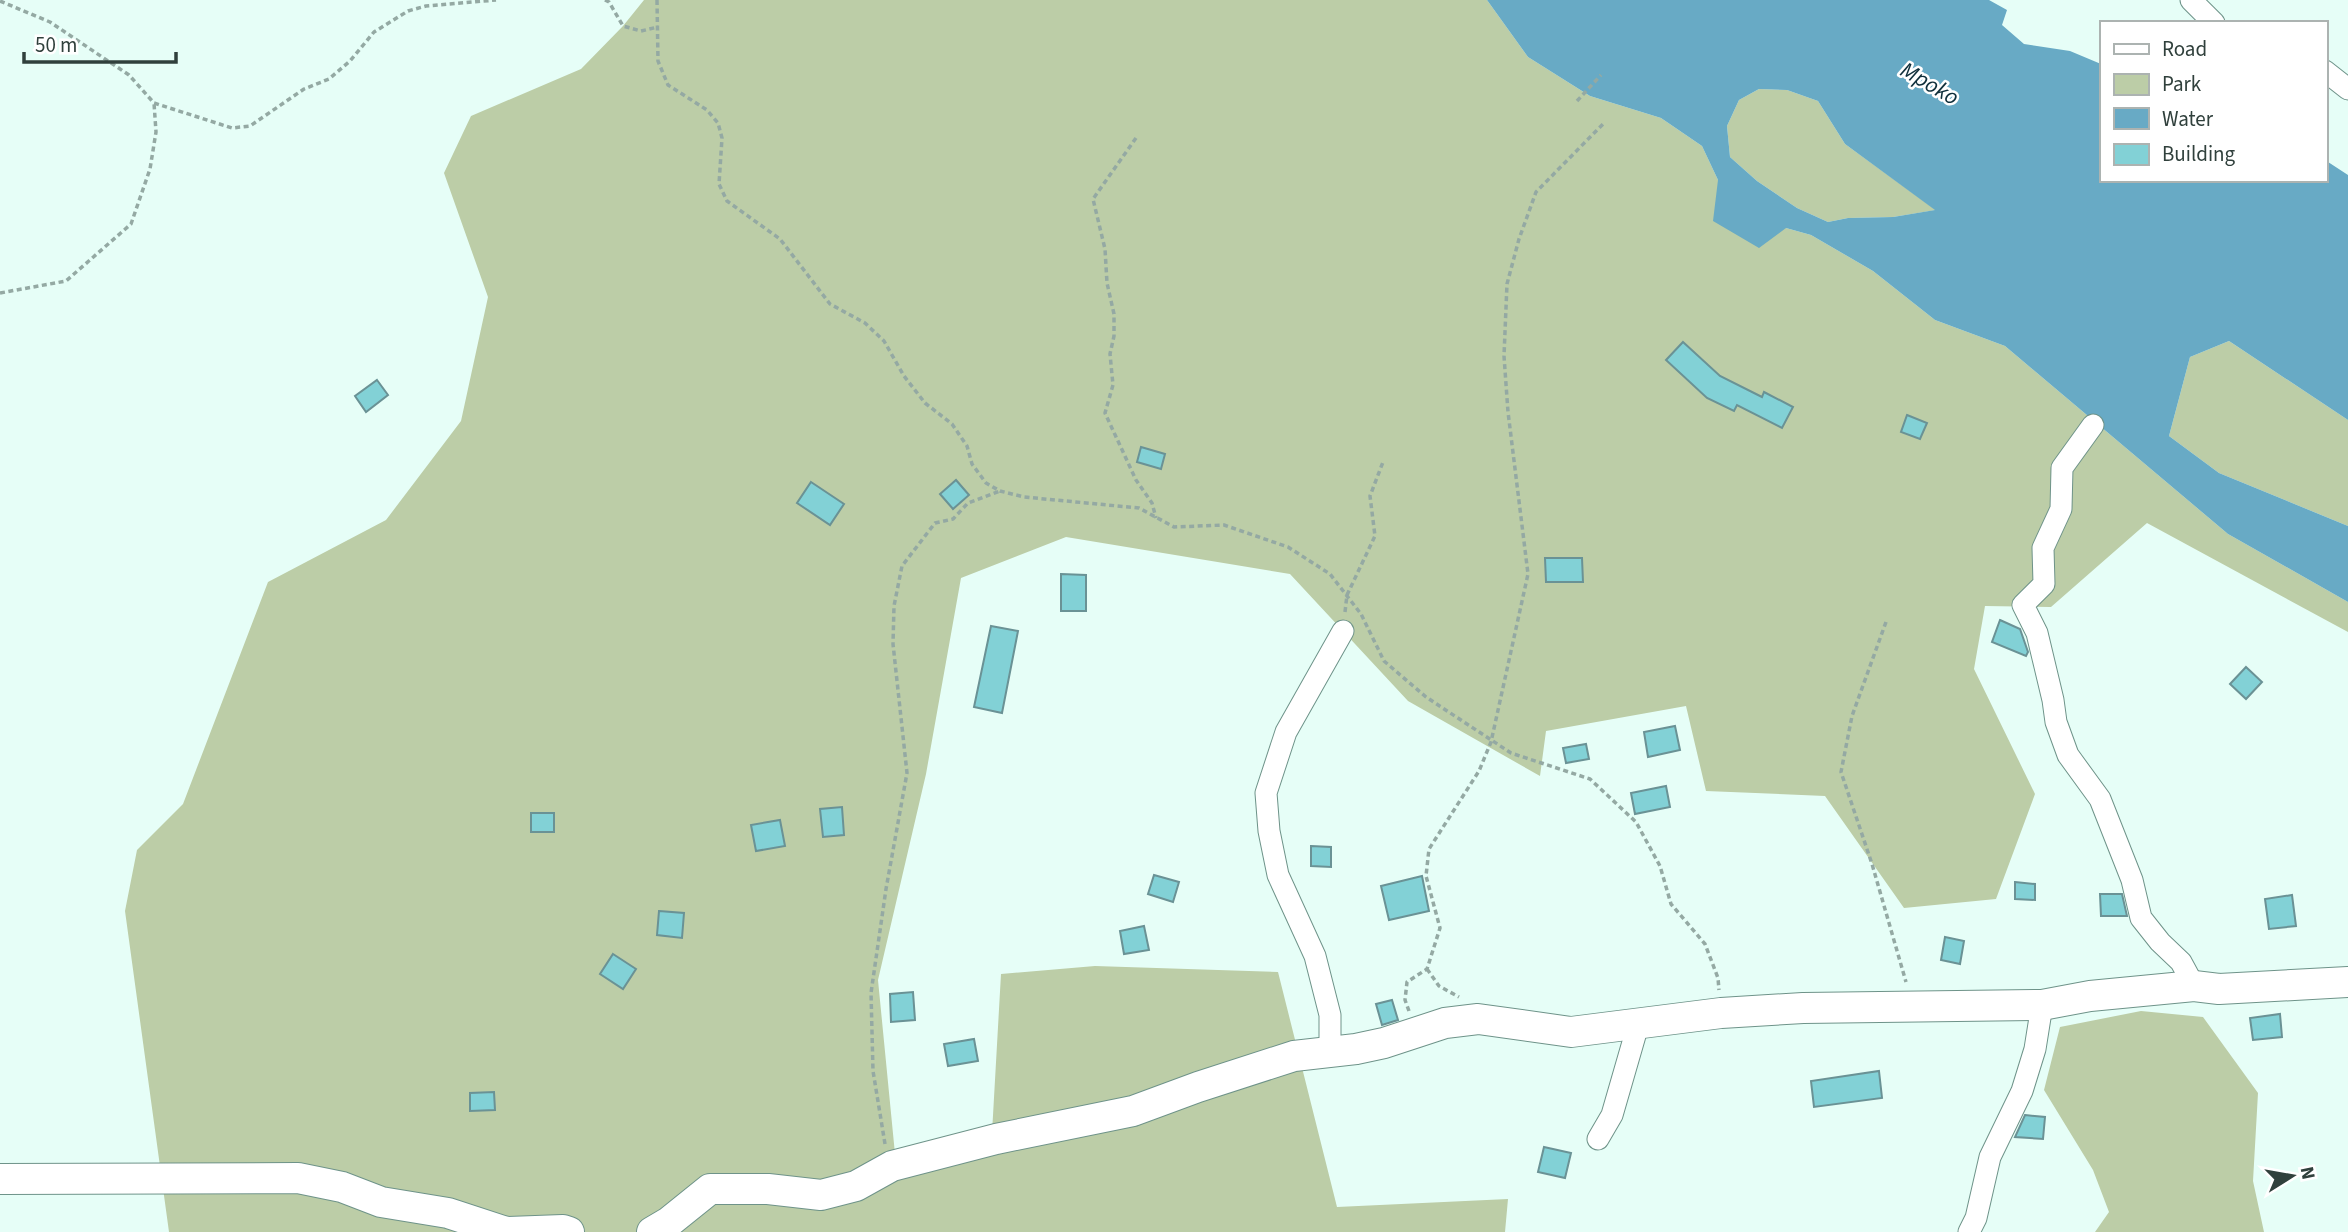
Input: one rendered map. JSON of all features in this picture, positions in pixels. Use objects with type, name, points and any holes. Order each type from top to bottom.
[{"type":"street","points":[[2191,0],[2212,21]]},
{"type":"street","points":[[2327,73],[2348,89]]},
{"type":"street","points":[[2093,425],[2062,468],[2061,509],[2043,548],[2044,584],[2023,605],[2036,633],[2056,722],[2068,755],[2100,799],[2132,880],[2141,918],[2160,943],[2181,962],[2194,986]]},
{"type":"street","points":[[1330,1051],[1330,1015],[1315,956],[1278,875],[1269,831],[1266,793],[1286,733],[1343,631]]},
{"type":"street","points":[[652,1232],[710,1189],[768,1189],[821,1195],[856,1186],[891,1166],[996,1139],[1133,1111],[1294,1056],[1356,1049],[1445,1023],[1478,1019],[1571,1032],[1721,1013],[1803,1008],[2042,1004],[2091,996],[2194,986],[2219,989],[2348,982]]},
{"type":"street","points":[[1969,1232],[1976,1218],[1990,1157],[2022,1091],[2035,1049],[2042,1004]]},
{"type":"street","points":[[1598,1139],[1612,1115],[1638,1025]]},
{"type":"street","points":[[0,1179],[299,1178],[342,1187],[381,1202],[449,1213],[506,1232],[569,1232]]},
{"type":"path","points":[[0,1],[50,22],[129,75],[154,103],[232,128],[250,126],[304,89],[329,79],[351,61],[374,33],[408,10],[496,0]]},
{"type":"path","points":[[605,0],[609,2],[623,26],[641,31],[658,27]]},
{"type":"path","points":[[657,0],[658,61],[668,85],[707,110],[718,123],[722,138],[719,184],[727,201],[780,239],[830,304],[865,323],[884,341],[904,376],[925,403],[952,424],[967,446],[972,464],[986,483],[1000,491],[1024,498],[1139,508],[1174,527],[1224,525],[1288,547],[1330,574],[1361,614],[1384,661],[1426,697],[1490,742],[1511,753],[1590,779],[1636,822],[1660,866],[1671,904],[1705,944],[1718,978],[1721,1013]]},
{"type":"path","points":[[1577,101],[1601,75]]},
{"type":"path","points":[[0,293],[66,281],[131,224],[150,169],[156,132],[154,103]]},
{"type":"path","points":[[1417,1032],[1405,1000],[1407,982],[1427,969],[1440,928],[1426,876],[1429,849],[1479,771],[1490,742],[1528,574],[1504,356],[1507,284],[1536,192],[1605,122]]},
{"type":"path","points":[[1136,138],[1093,199],[1105,249],[1107,283],[1114,314],[1114,336],[1110,354],[1113,385],[1105,413],[1136,480],[1152,503],[1156,518]]},
{"type":"path","points":[[1343,631],[1347,594],[1375,537],[1370,496],[1383,462]]},
{"type":"path","points":[[891,1166],[873,1071],[870,993],[907,773],[892,644],[894,606],[902,566],[935,523],[953,519],[968,503],[1000,491]]},
{"type":"path","points":[[1886,622],[1852,716],[1841,772],[1872,864],[1913,1007]]},
{"type":"green space","points":[[644,0],[1487,0],[1528,57],[1590,96],[1661,118],[1702,146],[1718,180],[1786,228],[1811,235],[1873,271],[1935,320],[2005,346],[2228,534],[2348,602],[2348,632],[2147,523],[2051,607],[1985,606],[1974,669],[2035,794],[1996,899],[1904,908],[1825,796],[1706,791],[1686,706],[1546,731],[1540,776],[1408,701],[1290,574],[1066,537],[961,578],[926,774],[878,980],[895,1154],[992,1133],[1001,974],[1095,966],[1278,972],[1337,1207],[1508,1199],[1505,1232],[169,1232],[125,911],[137,850],[183,804],[268,582],[386,520],[461,421],[488,297],[444,173],[471,116],[581,69]]},
{"type":"green space","points":[[1759,89],[1787,90],[1818,101],[1845,144],[1936,210],[1893,217],[1848,218],[1828,222],[1797,208],[1757,181],[1730,157],[1727,126],[1739,100]]},
{"type":"green space","points":[[2229,341],[2348,420],[2348,526],[2219,473],[2169,436],[2190,357]]},
{"type":"green space","points":[[2141,1011],[2203,1017],[2258,1093],[2253,1181],[2264,1232],[2095,1232],[2109,1212],[2093,1170],[2044,1090],[2060,1027]]},
{"type":"water","name":"Mpoko","points":[[1487,0],[1989,0],[2007,10],[2002,25],[2024,44],[2070,51],[2100,64],[2100,182],[2327,182],[2327,161],[2348,175],[2348,420],[2229,341],[2190,357],[2169,436],[2219,473],[2348,526],[2348,602],[2228,534],[2005,346],[1935,320],[1873,271],[1811,235],[1786,228],[1759,248],[1713,221],[1718,180],[1702,146],[1661,118],[1590,96],[1528,57]],"holes":[[[1759,89],[1787,90],[1818,101],[1845,144],[1935,210],[1893,217],[1848,218],[1828,222],[1797,208],[1757,181],[1730,157],[1727,126],[1739,100]]]},
{"type":"building","points":[[1683,342],[1720,376],[1762,397],[1764,392],[1793,407],[1782,428],[1737,405],[1734,411],[1707,398],[1666,360]]},
{"type":"building","points":[[377,380],[388,395],[366,412],[355,396]]},
{"type":"building","points":[[1907,415],[1927,423],[1920,439],[1901,432]]},
{"type":"building","points":[[1141,447],[1165,454],[1161,469],[1137,462]]},
{"type":"building","points":[[956,480],[969,495],[953,509],[940,494]]},
{"type":"building","points":[[811,482],[844,504],[830,525],[797,503]]},
{"type":"building","points":[[1545,558],[1582,558],[1583,582],[1546,582]]},
{"type":"building","points":[[1061,574],[1086,575],[1086,611],[1061,611]]},
{"type":"building","points":[[2000,620],[2020,629],[2028,652],[2026,656],[1992,642]]},
{"type":"building","points":[[991,626],[1018,631],[1002,713],[974,707]]},
{"type":"building","points":[[2246,667],[2262,682],[2246,699],[2230,684]]},
{"type":"building","points":[[1675,726],[1680,750],[1648,757],[1644,732]]},
{"type":"building","points":[[1586,744],[1589,759],[1566,763],[1563,748]]},
{"type":"building","points":[[1666,786],[1670,807],[1635,814],[1631,793]]},
{"type":"building","points":[[842,807],[844,835],[823,837],[820,809]]},
{"type":"building","points":[[531,813],[554,813],[554,832],[531,832]]},
{"type":"building","points":[[780,820],[785,846],[756,851],[751,825]]},
{"type":"building","points":[[1311,846],[1331,847],[1331,867],[1311,866]]},
{"type":"building","points":[[1154,875],[1179,882],[1173,902],[1148,894]]},
{"type":"building","points":[[1422,876],[1429,911],[1389,920],[1381,886]]},
{"type":"building","points":[[2015,882],[2035,884],[2035,900],[2015,899]]},
{"type":"building","points":[[2100,894],[2122,894],[2127,916],[2101,916]]},
{"type":"building","points":[[2292,895],[2296,926],[2269,929],[2265,899]]},
{"type":"building","points":[[659,911],[684,913],[682,938],[657,935]]},
{"type":"building","points":[[1144,926],[1149,950],[1124,954],[1120,931]]},
{"type":"building","points":[[1945,937],[1964,941],[1960,964],[1941,960]]},
{"type":"building","points":[[613,954],[636,969],[623,989],[600,974]]},
{"type":"building","points":[[913,992],[915,1020],[891,1022],[890,994]]},
{"type":"building","points":[[1392,1000],[1398,1020],[1382,1025],[1376,1004]]},
{"type":"building","points":[[2280,1014],[2282,1037],[2253,1040],[2250,1018]]},
{"type":"building","points":[[974,1039],[978,1061],[948,1066],[944,1044]]},
{"type":"building","points":[[1879,1071],[1882,1098],[1814,1107],[1811,1081]]},
{"type":"building","points":[[494,1092],[495,1110],[470,1111],[470,1093]]},
{"type":"building","points":[[2025,1115],[2045,1117],[2043,1139],[2015,1137]]},
{"type":"building","points":[[1544,1147],[1571,1153],[1565,1178],[1538,1172]]}]
